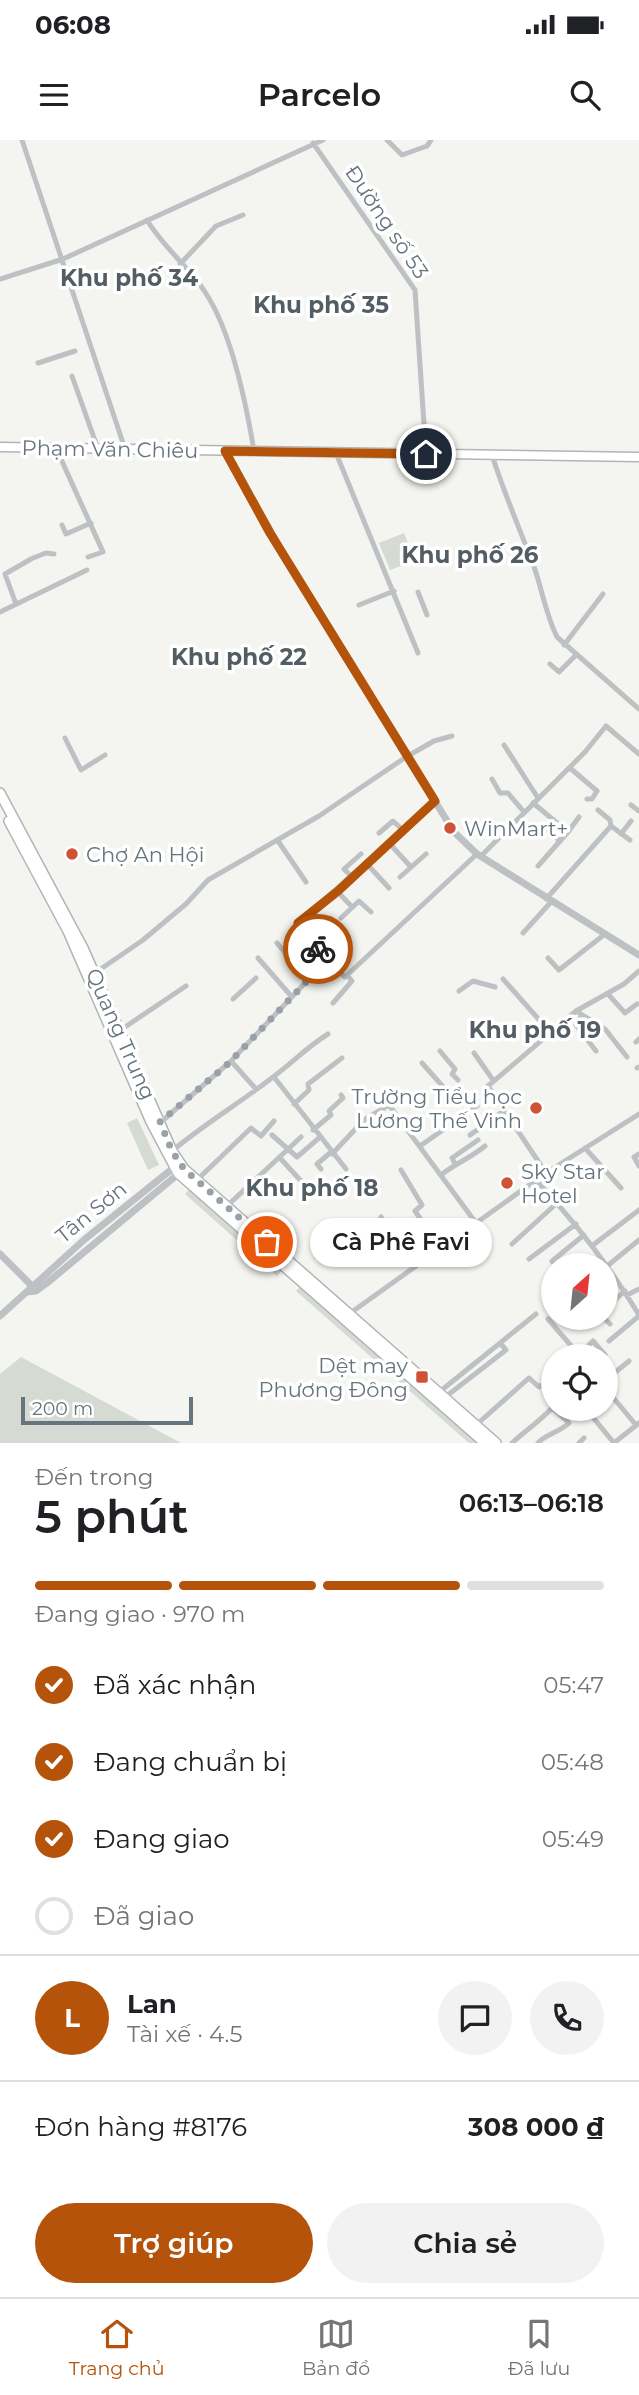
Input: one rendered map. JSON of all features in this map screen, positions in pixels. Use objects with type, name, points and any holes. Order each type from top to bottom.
[{"type":"main road","name":"Phạm Văn Chiêu","points":[[0,447],[639,457]]},
{"type":"main road","name":"Quang Trung","points":[[0,793],[120,1031],[179,1168],[227,1206],[296,1273]]},
{"type":"main road","name":"Quang Trung","points":[[0,804],[80,949]]},
{"type":"main road","name":"Quang Trung","points":[[92,975],[151,1122],[179,1168],[296,1273],[496,1443]]},
{"type":"main road","name":"Quang Trung","points":[[346,1316],[485,1443]]},
{"type":"street","points":[[22,140],[125,449]]},
{"type":"street","points":[[0,279],[62,259],[313,142],[323,140]]},
{"type":"street","points":[[387,140],[402,155],[427,146],[430,140]]},
{"type":"street","name":"Đường số 53","points":[[313,142],[415,290],[426,454]]},
{"type":"street","points":[[180,264],[216,226],[243,215]]},
{"type":"street","points":[[147,220],[207,294],[224,328],[247,409],[254,451]]},
{"type":"street","points":[[38,363],[75,351]]},
{"type":"street","points":[[72,376],[98,449]]},
{"type":"street","points":[[56,448],[103,552],[88,558]]},
{"type":"street","points":[[225,451],[270,533],[454,832],[479,855],[549,900],[637,951]]},
{"type":"street","points":[[336,453],[418,653]]},
{"type":"street","points":[[492,455],[507,503],[533,565],[550,622],[564,645],[575,656],[639,709]]},
{"type":"street","points":[[62,525],[66,534],[91,523]]},
{"type":"street","points":[[16,604],[5,574],[46,553],[54,554]]},
{"type":"street","points":[[0,612],[87,570]]},
{"type":"street","points":[[359,605],[394,591]]},
{"type":"street","points":[[418,592],[427,615]]},
{"type":"street","points":[[564,645],[603,594]]},
{"type":"street","points":[[550,664],[559,671],[575,656]]},
{"type":"street","points":[[435,801],[338,891],[298,923],[326,961],[342,977],[536,801],[570,768],[606,726],[639,754]]},
{"type":"street","points":[[92,975],[143,940],[186,904],[208,880],[278,841],[406,757],[434,741],[452,736]]},
{"type":"street","points":[[65,738],[81,770],[105,755]]},
{"type":"street","points":[[504,745],[536,801],[568,832]]},
{"type":"street","points":[[570,768],[597,791],[592,799],[587,799]]},
{"type":"street","points":[[492,779],[500,793],[508,793],[524,812]]},
{"type":"street","points":[[631,806],[639,811]]},
{"type":"street","points":[[598,810],[610,820],[611,826],[630,840]]},
{"type":"street","points":[[538,866],[579,817]]},
{"type":"street","points":[[554,820],[547,830],[560,841]]},
{"type":"street","points":[[379,833],[393,821],[403,830]]},
{"type":"street","points":[[621,834],[631,821]]},
{"type":"street","points":[[523,933],[611,826]]},
{"type":"street","points":[[278,841],[306,882]]},
{"type":"street","points":[[389,843],[411,867]]},
{"type":"street","points":[[400,877],[426,854]]},
{"type":"street","points":[[352,877],[344,869],[360,855]]},
{"type":"street","points":[[367,864],[389,888]]},
{"type":"street","points":[[338,891],[352,907]]},
{"type":"street","points":[[341,918],[359,901],[371,912]]},
{"type":"street","points":[[548,958],[559,970],[605,934]]},
{"type":"street","points":[[277,943],[308,979]]},
{"type":"street","points":[[258,958],[292,997]]},
{"type":"street","points":[[160,1122],[230,1062],[326,961]]},
{"type":"street","points":[[491,1083],[550,1032],[639,971]]},
{"type":"street","points":[[333,1003],[352,981],[347,975]]},
{"type":"street","points":[[233,999],[256,978]]},
{"type":"street","points":[[503,979],[550,1032]]},
{"type":"street","points":[[459,991],[473,981],[495,987]]},
{"type":"street","points":[[120,1031],[186,986]]},
{"type":"street","points":[[608,993],[625,1013],[637,1004]]},
{"type":"street","points":[[579,1013],[576,1025],[596,1051]]},
{"type":"street","points":[[579,1013],[605,1029],[627,1056]]},
{"type":"street","points":[[172,1151],[208,1121],[274,1077],[306,1048],[328,1034]]},
{"type":"street","points":[[440,1051],[455,1069],[452,1074],[458,1080]]},
{"type":"street","points":[[474,1053],[505,1110],[546,1173]]},
{"type":"street","points":[[294,1104],[309,1090],[309,1084],[342,1058]]},
{"type":"street","points":[[230,1062],[256,1088]]},
{"type":"street","points":[[422,1063],[446,1090]]},
{"type":"street","points":[[274,1077],[319,1138],[346,1169]]},
{"type":"street","points":[[313,1130],[331,1115],[329,1111],[343,1098],[341,1095]]},
{"type":"street","points":[[321,1169],[317,1164],[364,1120],[389,1105],[476,1223]]},
{"type":"street","points":[[420,1146],[477,1105]]},
{"type":"street","points":[[470,1135],[505,1110]]},
{"type":"street","points":[[346,1316],[546,1173],[639,1114]]},
{"type":"street","points":[[197,1180],[251,1128],[261,1136],[274,1121]]},
{"type":"street","points":[[272,1135],[297,1157],[319,1138]]},
{"type":"street","points":[[227,1206],[300,1137]]},
{"type":"street","points":[[455,1164],[452,1158],[478,1140]]},
{"type":"street","points":[[441,1175],[455,1164],[463,1164],[485,1146]]},
{"type":"street","points":[[585,1148],[621,1188]]},
{"type":"street","points":[[639,1154],[634,1157],[639,1167]]},
{"type":"street","points":[[280,1158],[302,1182]]},
{"type":"street","name":"Tân Sơn","points":[[0,1316],[179,1168]]},
{"type":"street","points":[[401,1170],[422,1205],[415,1211],[440,1248]]},
{"type":"street","points":[[536,1181],[598,1253]]},
{"type":"street","points":[[512,1244],[557,1203]]},
{"type":"street","points":[[593,1245],[639,1210]]},
{"type":"street","points":[[381,1217],[414,1266]]},
{"type":"street","points":[[529,1259],[576,1224]]},
{"type":"street","points":[[562,1253],[584,1235]]},
{"type":"street","points":[[618,1257],[639,1240]]},
{"type":"street","points":[[0,1254],[32,1290]]},
{"type":"street","points":[[608,1341],[639,1315],[618,1282]]},
{"type":"street","points":[[618,1299],[639,1289]]},
{"type":"street","points":[[441,1395],[506,1350],[500,1343],[536,1314]]},
{"type":"street","points":[[557,1330],[568,1344]]},
{"type":"street","points":[[618,1370],[629,1361]]},
{"type":"street","points":[[476,1425],[529,1378],[539,1387],[541,1385]]},
{"type":"street","points":[[596,1421],[614,1443],[638,1424],[618,1402]]},
{"type":"street","points":[[512,1443],[527,1430],[533,1429],[552,1408],[569,1423],[561,1431],[543,1437],[538,1443]]},
{"type":"shaded area","points":[[404,533],[415,561],[390,570],[379,543]]},
{"type":"shaded area","points":[[137,1118],[159,1165],[148,1170],[127,1123]]},
{"type":"shaded area","points":[[190,1189],[282,1270],[277,1276],[185,1194]]},
{"type":"shaded area","points":[[301,1286],[480,1443],[469,1443],[296,1291]]},
{"type":"shaded area","points":[[21,1357],[181,1443],[0,1443],[0,1374]]},
{"type":"way so far","points":[[267,1242],[184,1169],[172,1151],[160,1122],[230,1062],[326,961],[318,949]]},
{"type":"place","name":"WinMart+","points":[[450,828]]},
{"type":"place","name":"Chợ An Hội","points":[[72,854]]},
{"type":"place","name":"Trường Tiểu học Lương Thế Vinh","points":[[536,1108]]},
{"type":"place","name":"Sky Star Hotel","points":[[507,1183]]},
{"type":"place","name":"Cà Phê Favi","points":[[267,1242]]},
{"type":"place","name":"Dệt may Phương Đông","points":[[422,1377]]},
{"type":"district","name":"Khu phố 34","points":[[129,278]]},
{"type":"district","name":"Khu phố 35","points":[[321,305]]},
{"type":"district","name":"Khu phố 26","points":[[470,555]]},
{"type":"district","name":"Khu phố 22","points":[[239,657]]},
{"type":"district","name":"Khu phố 19","points":[[535,1030]]},
{"type":"district","name":"Khu phố 18","points":[[312,1188]]},
{"type":"route","points":[[318,949],[298,923],[338,891],[435,801],[298,580],[225,451],[426,454]]}]
